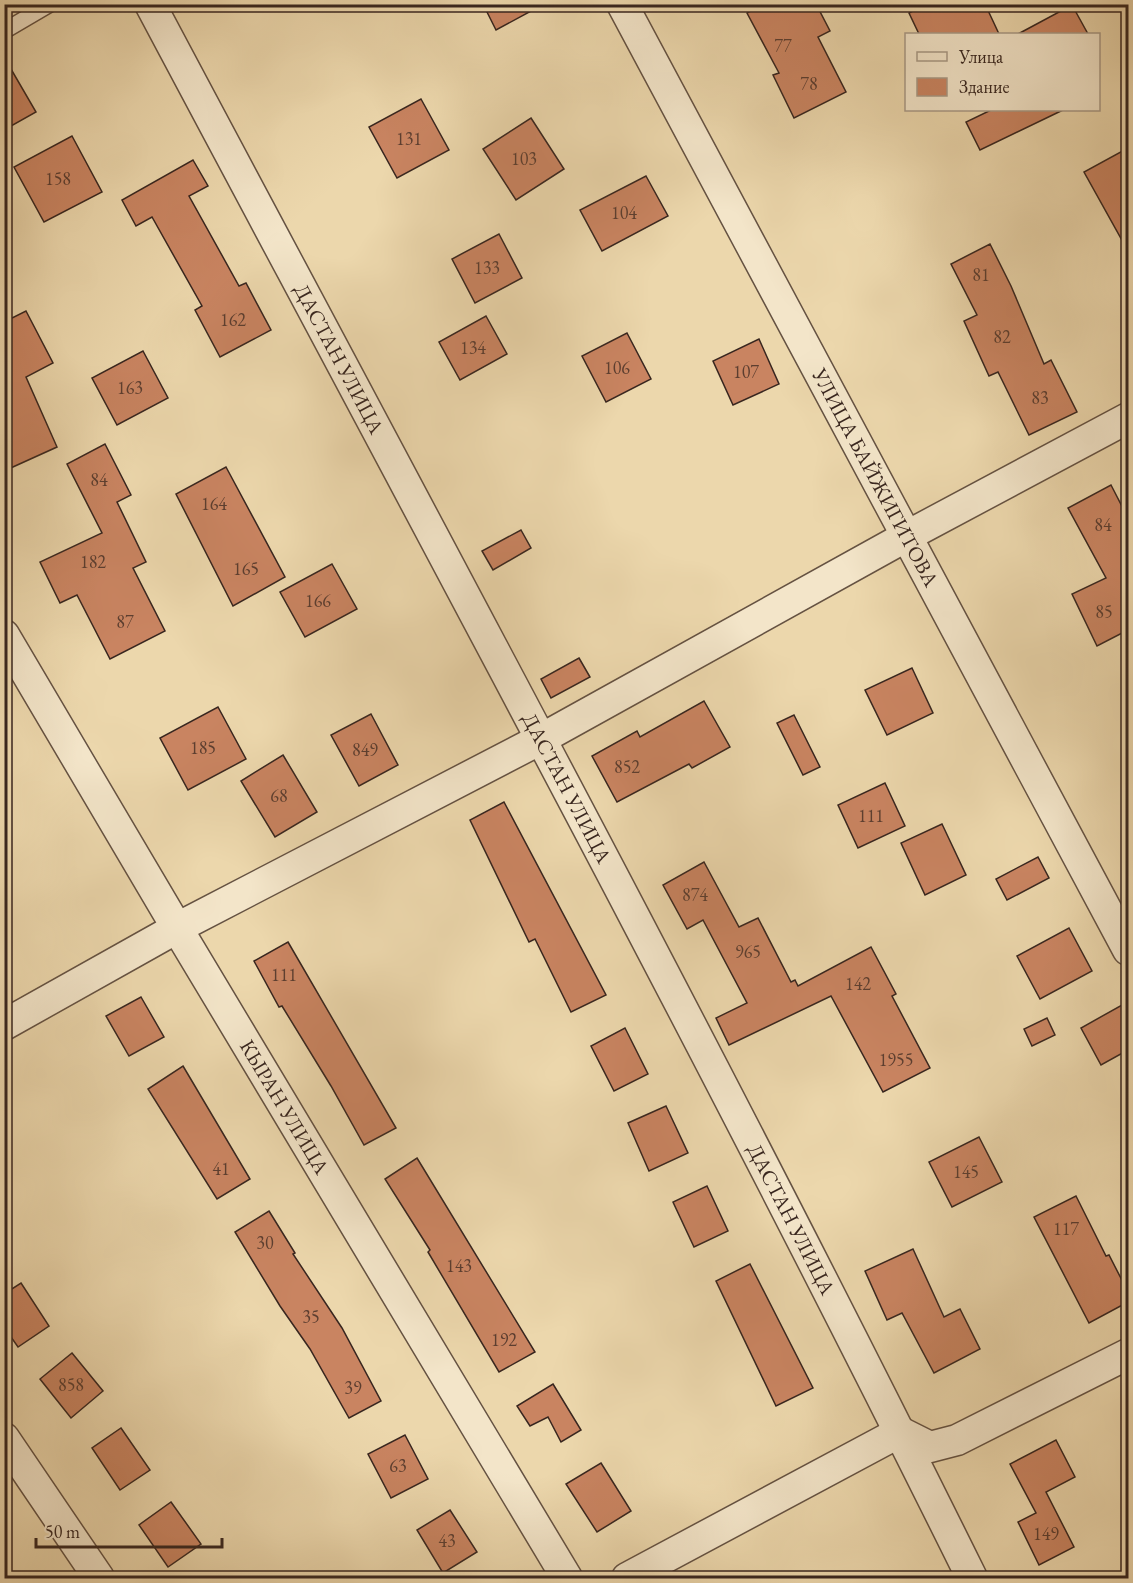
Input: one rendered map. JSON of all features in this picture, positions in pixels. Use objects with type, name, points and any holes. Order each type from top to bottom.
[{"type":"street","name":"ДАСТАН УЛИЦА","points":[[150,4],[541,739],[900,1432],[972,1578]]},
{"type":"street","name":"УЛИЦА БАЙЖИГИТОВА","points":[[622,4],[1128,950]]},
{"type":"street","points":[[4,1025],[177,928],[541,739],[908,536],[1128,418]]},
{"type":"street","name":"КЫРАН УЛИЦА","points":[[4,635],[567,1578]]},
{"type":"street","points":[[627,1578],[900,1432],[930,1447],[957,1440],[1128,1354]]},
{"type":"street","points":[[4,1438],[99,1578]]},
{"type":"lane","points":[[4,31],[50,4]]},
{"type":"building","points":[[483,4],[544,4],[496,30]]},
{"type":"building","points":[[763,4],[816,4],[830,31],[818,37],[846,92],[794,118],[773,75],[779,73],[747,13]]},
{"type":"building","points":[[926,4],[985,4],[999,33],[919,33],[909,13]]},
{"type":"building","points":[[1072,5],[1087,33],[1020,33]]},
{"type":"building","points":[[4,57],[36,112],[4,130]]},
{"type":"building","points":[[421,99],[449,150],[397,178],[369,127]]},
{"type":"building","points":[[989,111],[1061,111],[980,150],[966,122]]},
{"type":"building","points":[[531,118],[564,169],[516,200],[483,149]]},
{"type":"building","points":[[72,136],[102,192],[44,222],[14,167]]},
{"type":"building","points":[[1128,148],[1128,251],[1084,172]]},
{"type":"building","points":[[193,160],[208,186],[189,196],[239,286],[246,283],[271,330],[220,357],[195,310],[202,306],[152,217],[136,226],[122,200]]},
{"type":"building","points":[[646,176],[668,216],[602,251],[580,210]]},
{"type":"building","points":[[499,234],[522,278],[475,303],[452,259]]},
{"type":"building","points":[[990,244],[1011,286],[1044,364],[1051,360],[1077,412],[1029,435],[998,372],[989,376],[964,321],[977,315],[951,264]]},
{"type":"building","points":[[26,311],[53,363],[26,377],[57,447],[4,471],[4,322]]},
{"type":"building","points":[[486,316],[507,354],[460,380],[439,342]]},
{"type":"building","points":[[627,333],[651,379],[606,402],[582,356]]},
{"type":"building","points":[[759,339],[779,384],[733,405],[713,361]]},
{"type":"building","points":[[143,351],[168,398],[117,425],[92,378]]},
{"type":"building","points":[[105,444],[131,495],[117,502],[146,562],[133,568],[165,631],[110,659],[77,595],[60,603],[40,562],[102,533],[67,464]]},
{"type":"building","points":[[226,467],[285,577],[233,606],[176,494]]},
{"type":"building","points":[[1111,485],[1128,518],[1128,630],[1097,646],[1072,594],[1106,578],[1068,508]]},
{"type":"building","points":[[521,530],[531,548],[493,570],[482,551]]},
{"type":"building","points":[[332,564],[357,609],[305,637],[280,592]]},
{"type":"building","points":[[579,658],[590,677],[551,698],[541,679]]},
{"type":"building","points":[[912,668],[933,713],[887,735],[865,690]]},
{"type":"building","points":[[704,701],[730,747],[692,768],[689,764],[617,802],[592,756],[637,731],[640,737]]},
{"type":"building","points":[[218,707],[246,759],[188,790],[160,738]]},
{"type":"building","points":[[371,714],[398,765],[359,786],[331,735]]},
{"type":"building","points":[[794,715],[820,767],[803,775],[777,723]]},
{"type":"building","points":[[283,755],[317,812],[275,837],[241,781]]},
{"type":"building","points":[[885,783],[905,826],[858,848],[838,805]]},
{"type":"building","points":[[504,802],[606,995],[571,1012],[535,939],[529,942],[470,820]]},
{"type":"building","points":[[942,824],[966,875],[925,895],[901,843]]},
{"type":"building","points":[[1038,857],[1049,878],[1007,900],[996,879]]},
{"type":"building","points":[[704,862],[739,927],[758,918],[791,982],[795,980],[798,986],[871,947],[896,994],[892,996],[930,1068],[883,1092],[831,996],[729,1045],[716,1018],[747,1003],[703,920],[687,929],[663,885]]},
{"type":"building","points":[[1069,928],[1092,971],[1040,999],[1017,956]]},
{"type":"building","points":[[288,942],[396,1128],[364,1145],[282,1006],[279,1007],[254,961]]},
{"type":"building","points":[[141,997],[164,1037],[129,1056],[106,1016]]},
{"type":"building","points":[[1122,1005],[1128,1017],[1128,1050],[1101,1065],[1081,1028]]},
{"type":"building","points":[[1047,1018],[1055,1035],[1032,1046],[1024,1029]]},
{"type":"building","points":[[625,1028],[648,1074],[614,1091],[591,1046]]},
{"type":"building","points":[[183,1066],[250,1179],[217,1199],[148,1089]]},
{"type":"building","points":[[666,1106],[688,1153],[649,1171],[628,1123]]},
{"type":"building","points":[[979,1137],[1002,1182],[952,1207],[929,1162]]},
{"type":"building","points":[[417,1158],[535,1352],[499,1372],[428,1252],[430,1250],[385,1179]]},
{"type":"building","points":[[707,1186],[728,1231],[694,1247],[673,1202]]},
{"type":"building","points":[[1076,1196],[1106,1256],[1109,1255],[1128,1292],[1128,1302],[1089,1323],[1034,1217]]},
{"type":"building","points":[[269,1211],[295,1253],[293,1254],[342,1328],[381,1401],[349,1418],[310,1349],[280,1306],[235,1232]]},
{"type":"building","points":[[913,1249],[944,1317],[960,1309],[980,1349],[934,1373],[902,1313],[887,1320],[865,1271]]},
{"type":"building","points":[[750,1264],[813,1388],[776,1406],[716,1281]]},
{"type":"building","points":[[21,1283],[49,1326],[18,1347],[4,1327],[4,1294]]},
{"type":"building","points":[[72,1353],[103,1391],[71,1418],[40,1379]]},
{"type":"building","points":[[553,1384],[581,1430],[561,1442],[548,1417],[530,1426],[517,1406]]},
{"type":"building","points":[[121,1428],[150,1470],[120,1490],[92,1448]]},
{"type":"building","points":[[405,1435],[428,1479],[391,1498],[368,1454]]},
{"type":"building","points":[[1056,1440],[1075,1477],[1046,1492],[1074,1547],[1039,1565],[1018,1522],[1036,1513],[1010,1464]]},
{"type":"building","points":[[601,1463],[631,1511],[597,1532],[566,1484]]},
{"type":"building","points":[[171,1502],[201,1544],[168,1567],[139,1525]]},
{"type":"building","points":[[450,1510],[477,1552],[443,1573],[417,1530]]}]
